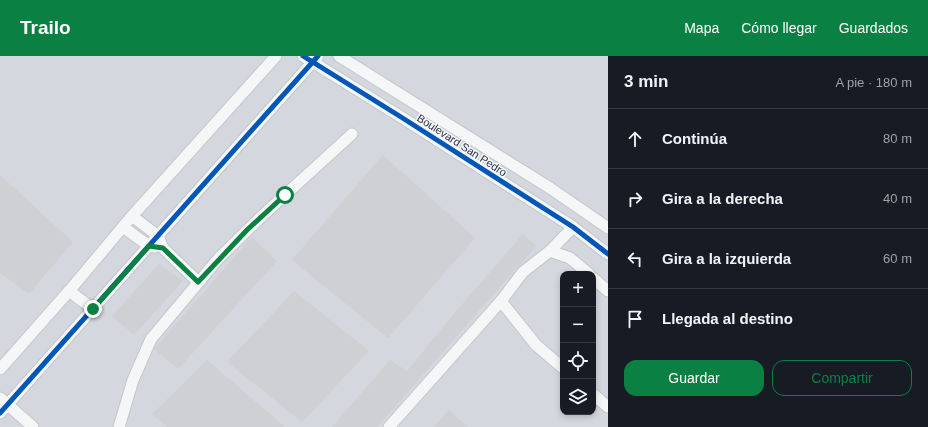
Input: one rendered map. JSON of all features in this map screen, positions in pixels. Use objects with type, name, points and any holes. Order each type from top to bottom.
[{"type":"street","points":[[0,369],[69,291],[132,216],[276,56]]},
{"type":"street","name":"Boulevard San Pedro","points":[[302,56],[315,59],[401,117],[573,227],[608,254]]},
{"type":"street","name":"Boulevard San Pedro","points":[[339,56],[550,188],[608,228]]},
{"type":"street","points":[[0,413],[4,401],[93,309],[315,59]]},
{"type":"street","points":[[119,427],[133,380],[150,339],[220,258],[263,215],[352,134]]},
{"type":"street","points":[[132,216],[158,236],[163,248],[198,282]]},
{"type":"street","points":[[123,227],[149,246],[163,248]]},
{"type":"street","points":[[389,427],[501,301],[523,272],[550,251],[573,227]]},
{"type":"street","points":[[550,251],[570,258],[585,271]]},
{"type":"street","points":[[596,281],[608,291]]},
{"type":"street","points":[[69,291],[93,309]]},
{"type":"street","points":[[501,301],[536,345],[560,365]]},
{"type":"street","points":[[596,397],[608,407]]},
{"type":"street","points":[[4,401],[33,427]]},
{"type":"shaded area","points":[[0,56],[608,56],[608,427],[0,427]]},
{"type":"building","points":[[383,155],[475,238],[388,338],[292,260]]},
{"type":"building","points":[[0,175],[73,242],[29,294],[0,273]]},
{"type":"building","points":[[523,234],[536,246],[377,427],[332,427],[390,360],[407,371]]},
{"type":"building","points":[[252,237],[277,261],[178,369],[154,349]]},
{"type":"building","points":[[159,264],[183,281],[134,335],[112,316]]},
{"type":"building","points":[[294,291],[369,351],[302,422],[227,362]]},
{"type":"building","points":[[207,360],[285,427],[167,427],[152,414]]},
{"type":"building","points":[[449,410],[468,427],[434,427]]},
{"type":"cycle path","points":[[303,56],[573,227],[608,254]]},
{"type":"cycle path","points":[[0,413],[318,56]]},
{"type":"route","points":[[93,309],[149,246],[163,248],[198,282],[247,230],[285,195]]}]
